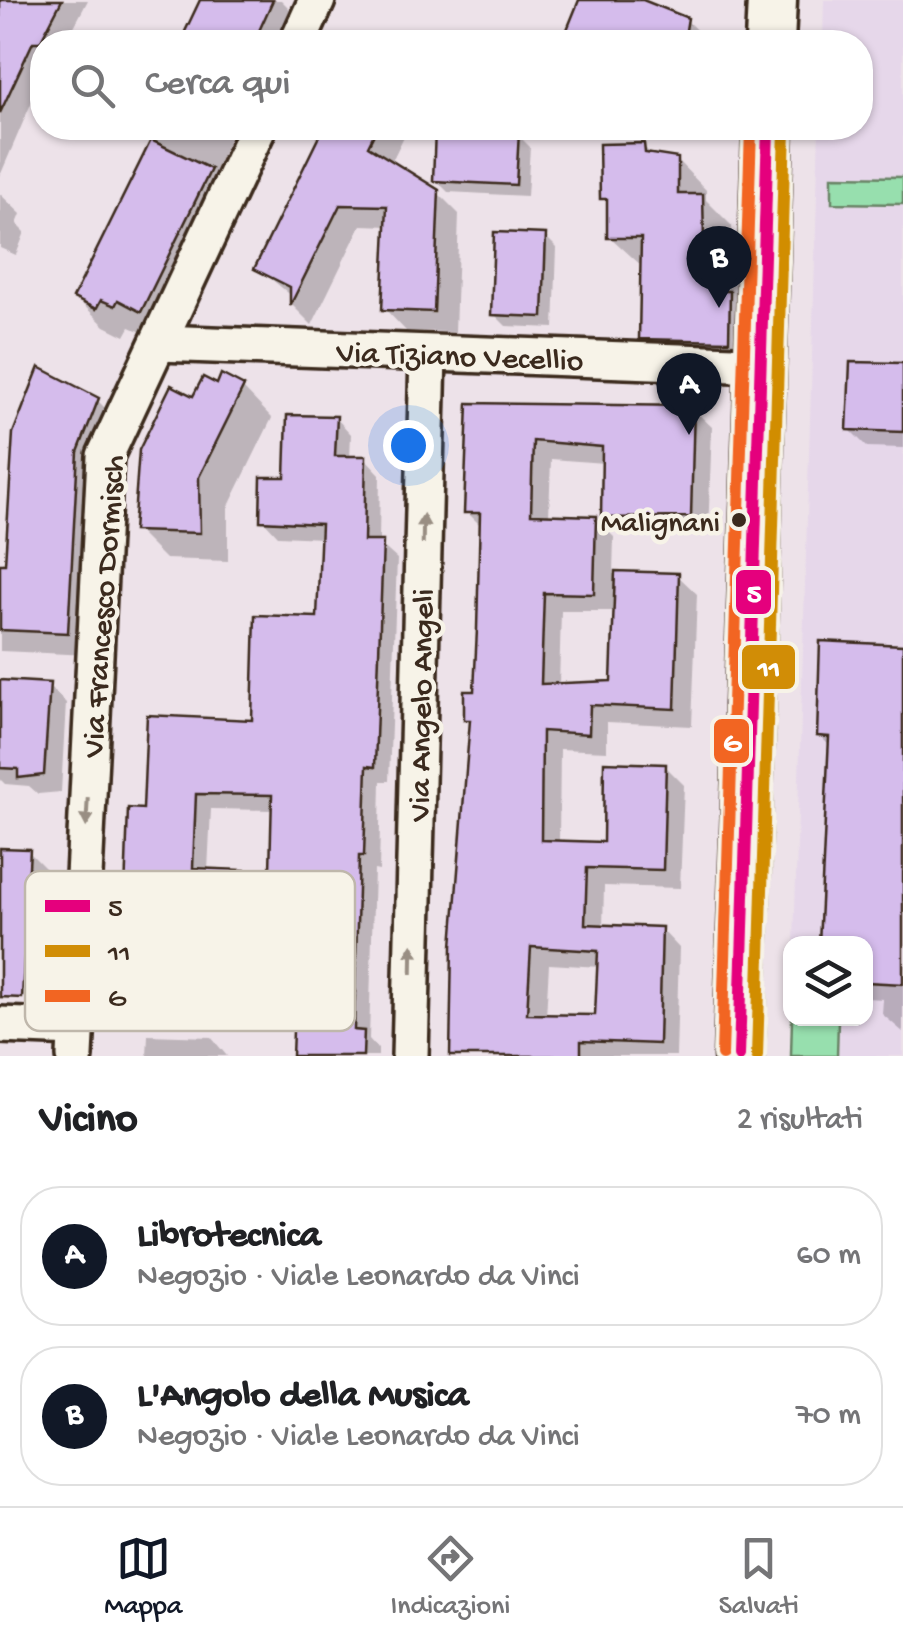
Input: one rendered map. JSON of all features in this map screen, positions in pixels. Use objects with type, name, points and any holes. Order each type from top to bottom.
[{"type":"main road","points":[[771,30],[772,0]]},
{"type":"main road","points":[[739,1056],[768,140]]},
{"type":"street","points":[[303,30],[317,0]]},
{"type":"street","name":"Via Francesco Dormisch","points":[[84,871],[104,456],[252,140]]},
{"type":"street","name":"Via Tiziano Vecellio","points":[[159,343],[760,365]]},
{"type":"street","name":"Via Angelo Angeli","points":[[410,1056],[428,354]]},
{"type":"street","points":[[0,1025],[25,1031]]},
{"type":"street","points":[[27,1031],[76,1042]]},
{"type":"shaded area","points":[[824,0],[903,0],[903,1056],[791,1056],[792,1026],[873,1026],[873,936],[794,936],[819,140],[873,140],[873,30],[823,30]]},
{"type":"green space","points":[[832,176],[903,177],[903,204],[832,203]]},
{"type":"green space","points":[[792,1026],[838,1026],[837,1056],[791,1056]]},
{"type":"building","points":[[0,0],[62,0],[46,30],[30,30],[30,48],[0,113]]},
{"type":"building","points":[[200,0],[273,0],[259,30],[186,30]]},
{"type":"building","points":[[579,0],[643,0],[688,18],[686,30],[567,30]]},
{"type":"building","points":[[151,140],[211,169],[141,312],[118,300],[115,306],[101,300],[96,309],[73,298]]},
{"type":"building","points":[[317,140],[371,140],[368,146],[439,190],[434,312],[382,310],[387,206],[340,205],[290,306],[290,287],[254,269]]},
{"type":"building","points":[[435,140],[519,140],[516,185],[433,181]]},
{"type":"building","points":[[644,143],[645,153],[678,158],[678,194],[703,194],[704,241],[716,241],[715,291],[730,291],[729,341],[639,339],[641,238],[607,238],[607,199],[600,199],[599,144]]},
{"type":"building","points":[[494,232],[546,234],[543,317],[491,315]]},
{"type":"building","points":[[850,362],[903,363],[903,432],[847,430]]},
{"type":"building","points":[[39,367],[99,398],[78,452],[68,633],[0,630],[0,564],[5,564],[13,433]]},
{"type":"building","points":[[221,374],[244,386],[199,477],[200,533],[133,531],[139,450],[171,385],[193,396],[203,377],[217,384]]},
{"type":"building","points":[[468,403],[694,406],[691,517],[601,518],[602,447],[533,441],[531,514],[596,516],[594,594],[544,593],[541,684],[611,681],[615,571],[679,573],[675,709],[590,705],[589,734],[542,731],[541,840],[603,842],[604,762],[666,764],[663,870],[587,868],[585,924],[662,927],[659,1044],[581,1041],[581,1056],[450,1056],[452,946],[470,720],[464,720],[464,691],[474,691],[480,513],[464,513]],"holes":[[[531,947],[598,951],[595,1015],[527,1014]]]},
{"type":"building","points":[[287,415],[337,416],[335,456],[366,456],[364,541],[383,541],[375,767],[367,766],[364,856],[359,856],[355,995],[355,871],[270,871],[126,871],[128,808],[143,809],[147,715],[252,720],[255,615],[317,617],[321,524],[260,521],[261,477],[285,477]],"holes":[[[196,794],[272,795],[270,871],[193,868]]]},
{"type":"building","points":[[820,641],[903,645],[903,984],[873,982],[873,936],[819,936],[829,737],[817,736]]},
{"type":"building","points":[[0,680],[50,683],[44,775],[18,778],[18,769],[0,768]]},
{"type":"building","points":[[0,848],[30,849],[29,871],[25,871],[22,998],[0,997]]},
{"type":"building","points":[[293,1031],[364,1031],[363,1056],[292,1056]]},
{"type":"transit line","name":"G","points":[[722,1055],[751,140]]},
{"type":"transit line","name":"5","points":[[739,1056],[768,140]]},
{"type":"transit line","name":"11","points":[[757,1056],[785,140]]},
{"type":"place","name":"L'Angolo della Musica","points":[[719,308]]},
{"type":"place","name":"Librotecnica","points":[[689,435]]},
{"type":"place","name":"Malignani","points":[[739,520]]}]
